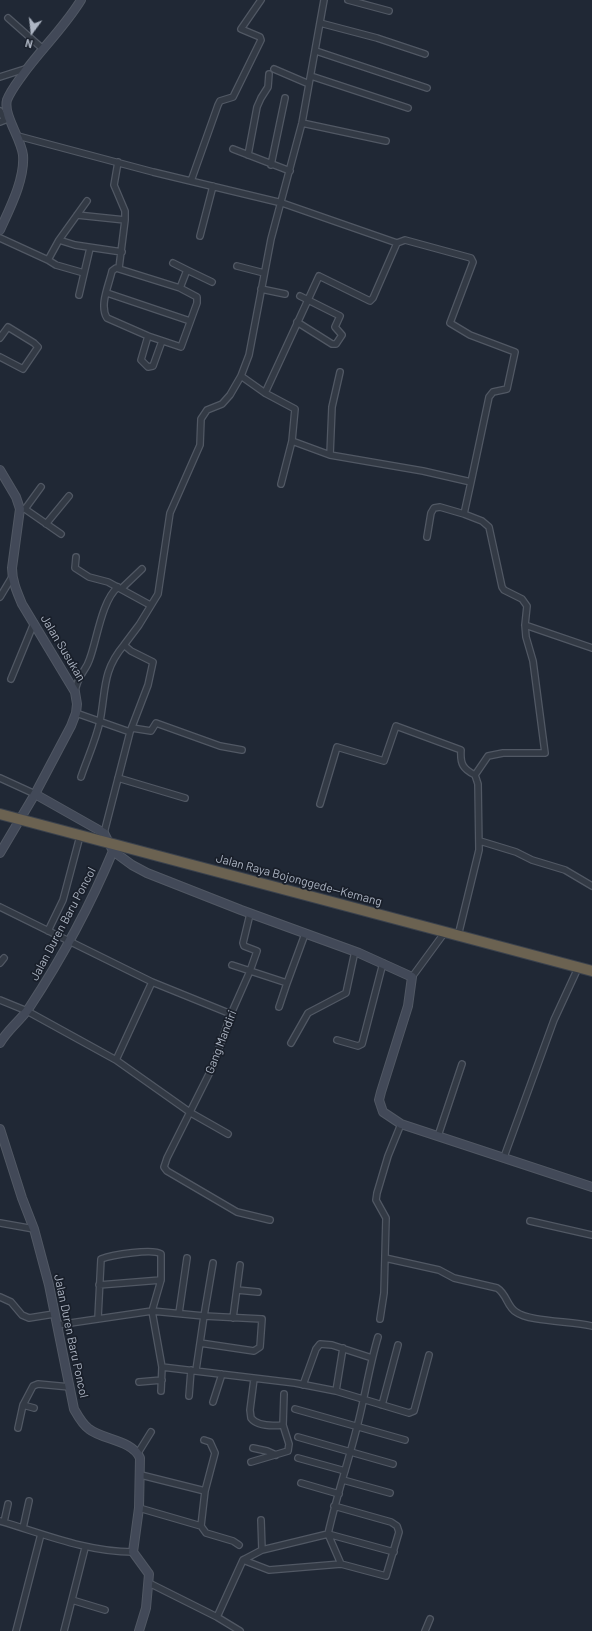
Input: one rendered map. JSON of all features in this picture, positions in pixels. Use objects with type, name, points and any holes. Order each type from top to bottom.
[{"type":"highway","name":"Jalan Raya Bojonggede—Kemang","points":[[0,814],[80,836],[111,847],[592,971]]},
{"type":"street","points":[[5,120],[7,100],[28,68],[69,18],[81,0]]},
{"type":"street","points":[[191,181],[220,101],[233,97],[260,40],[260,37],[241,29],[261,0]]},
{"type":"street","points":[[81,777],[100,722],[107,674],[114,659],[139,625],[150,605],[156,600],[160,586],[170,513],[200,445],[201,419],[207,410],[222,404],[230,395],[241,376],[249,355],[255,331],[264,273],[302,123],[324,0]]},
{"type":"street","points":[[348,0],[389,11]]},
{"type":"street","points":[[8,18],[43,49]]},
{"type":"street","points":[[320,23],[377,38],[425,54]]},
{"type":"street","points":[[316,51],[427,88]]},
{"type":"street","points":[[0,77],[28,68]]},
{"type":"street","points":[[274,70],[309,84]]},
{"type":"street","points":[[248,155],[258,107],[261,98],[268,88],[269,74]]},
{"type":"street","points":[[310,76],[408,108]]},
{"type":"street","points":[[271,165],[285,98]]},
{"type":"street","points":[[0,111],[5,120],[18,136],[22,146],[23,163],[15,192],[0,230]]},
{"type":"street","points":[[302,123],[386,142]]},
{"type":"street","points":[[18,136],[282,203],[397,243],[405,240],[473,259],[450,323],[470,334],[515,352],[507,389],[493,392],[489,397],[464,514]]},
{"type":"street","points":[[233,149],[271,165],[290,171]]},
{"type":"street","points":[[118,162],[114,185],[125,211],[122,252],[119,268]]},
{"type":"street","points":[[200,236],[213,186]]},
{"type":"street","points":[[48,260],[59,240],[87,201]]},
{"type":"street","points":[[77,215],[125,220]]},
{"type":"street","points":[[0,238],[56,265],[84,273]]},
{"type":"street","points":[[59,240],[90,248],[122,252]]},
{"type":"street","points":[[264,393],[319,276],[366,300],[371,300],[397,243]]},
{"type":"street","points":[[79,295],[90,248]]},
{"type":"street","points":[[173,263],[212,282]]},
{"type":"street","points":[[237,266],[264,273]]},
{"type":"street","points":[[119,268],[180,288],[197,297],[197,303],[180,347],[148,336],[107,318],[104,312],[112,271],[119,268]]},
{"type":"street","points":[[180,288],[187,270]]},
{"type":"street","points":[[261,289],[285,294]]},
{"type":"street","points":[[107,293],[190,321]]},
{"type":"street","points":[[297,322],[332,344],[336,344],[342,335],[335,327],[340,316],[300,296]]},
{"type":"street","points":[[0,338],[8,327],[38,347],[23,369],[0,357]]},
{"type":"street","points":[[148,336],[141,360],[148,367],[153,366],[162,341]]},
{"type":"street","points":[[330,455],[332,407],[340,372]]},
{"type":"street","points":[[241,376],[264,393],[294,407],[295,414],[292,441],[281,484]]},
{"type":"street","points":[[292,441],[330,455],[423,471],[471,482]]},
{"type":"street","name":"Jalan Susukan","points":[[0,470],[22,509],[12,577],[22,604],[75,692],[77,698],[76,713],[61,746],[0,853]]},
{"type":"street","points":[[41,487],[22,509],[61,534]]},
{"type":"street","points":[[46,524],[69,496]]},
{"type":"street","points":[[427,537],[431,513],[434,508],[440,507],[482,521],[489,527],[501,584],[504,590],[525,602],[526,606],[525,625],[533,661],[545,753],[503,753],[488,756],[475,776],[479,794],[480,840],[477,861],[458,936]]},
{"type":"street","points":[[76,557],[75,568],[89,577],[108,582],[150,605]]},
{"type":"street","points":[[75,692],[79,675],[90,659],[109,596],[142,569]]},
{"type":"street","points":[[0,597],[12,577]]},
{"type":"street","points":[[11,679],[34,623]]},
{"type":"street","points":[[525,625],[592,648]]},
{"type":"street","points":[[104,833],[131,730],[153,662],[124,646]]},
{"type":"street","points":[[76,713],[100,722],[131,730],[151,732],[156,723],[220,746],[242,750]]},
{"type":"street","points":[[320,804],[337,747],[384,761],[396,726],[461,750],[462,762],[465,770],[475,776]]},
{"type":"street","points":[[0,778],[35,794],[104,833],[111,847],[132,865],[147,873],[250,914],[355,951],[412,977]]},
{"type":"street","points":[[118,778],[185,798]]},
{"type":"street","points":[[48,931],[63,900],[80,836]]},
{"type":"street","points":[[480,840],[516,852],[532,860],[565,870],[592,886]]},
{"type":"street","name":"Jalan Duren Baru Poncol","points":[[0,1043],[4,1036],[27,1011],[70,942],[96,891],[111,847]]},
{"type":"street","points":[[0,907],[152,982],[231,1014]]},
{"type":"street","name":"Gang Mandiri","points":[[250,914],[243,943],[244,946],[254,948],[256,951],[250,971],[231,1014],[212,1068],[191,1113],[167,1158],[165,1170],[230,1209],[270,1220]]},
{"type":"street","points":[[445,932],[412,977],[408,1006],[379,1100],[383,1112],[401,1124],[592,1187]]},
{"type":"street","points":[[279,1007],[305,934]]},
{"type":"street","points":[[291,1043],[308,1013],[346,992],[355,951]]},
{"type":"street","points":[[0,963],[4,958]]},
{"type":"street","points":[[337,1040],[358,1046],[362,1044],[383,963]]},
{"type":"street","points":[[232,965],[287,983]]},
{"type":"street","points":[[504,1157],[554,1020],[578,968]]},
{"type":"street","points":[[116,1060],[152,982]]},
{"type":"street","points":[[0,1000],[27,1011],[116,1060],[191,1113],[228,1134]]},
{"type":"street","points":[[438,1136],[462,1064]]},
{"type":"street","points":[[380,1318],[384,1293],[386,1218],[376,1200],[388,1156],[401,1124]]},
{"type":"street","name":"Jalan Duren Baru Poncol","points":[[0,1129],[22,1198],[34,1229],[57,1325],[62,1358],[74,1409],[83,1424],[89,1430],[128,1446],[138,1452]]},
{"type":"street","points":[[530,1221],[592,1235]]},
{"type":"street","points":[[0,1223],[34,1229]]},
{"type":"street","points":[[98,1318],[101,1259],[146,1251],[158,1251],[162,1254],[161,1280],[152,1311],[162,1367],[161,1391]]},
{"type":"street","points":[[179,1313],[187,1258]]},
{"type":"street","points":[[385,1258],[439,1270],[454,1278],[498,1288],[502,1291],[514,1311],[522,1317],[576,1322],[592,1326]]},
{"type":"street","points":[[190,1396],[213,1263]]},
{"type":"street","points":[[233,1318],[240,1265]]},
{"type":"street","points":[[99,1285],[161,1280]]},
{"type":"street","points":[[236,1290],[258,1292]]},
{"type":"street","points":[[0,1297],[11,1302],[22,1314],[29,1318],[54,1314]]},
{"type":"street","points":[[57,1325],[152,1311],[262,1320],[260,1347],[254,1351],[200,1343]]},
{"type":"street","points":[[341,1564],[328,1534],[334,1506],[339,1494],[358,1425],[378,1337]]},
{"type":"street","points":[[303,1385],[318,1345],[342,1348],[372,1358]]},
{"type":"street","points":[[382,1405],[398,1345]]},
{"type":"street","points":[[336,1391],[342,1348]]},
{"type":"street","points":[[162,1367],[303,1385],[336,1391],[409,1413],[414,1411],[429,1355]]},
{"type":"street","points":[[213,1402],[222,1374]]},
{"type":"street","points":[[254,1379],[250,1410],[251,1418],[256,1422],[263,1424],[282,1425]]},
{"type":"street","points":[[139,1382],[162,1380]]},
{"type":"street","points":[[18,1428],[23,1405],[35,1385],[70,1388]]},
{"type":"street","points":[[251,1462],[286,1453],[289,1449],[282,1425],[284,1394]]},
{"type":"street","points":[[23,1405],[34,1408]]},
{"type":"street","points":[[295,1409],[358,1425],[405,1440]]},
{"type":"street","points":[[139,1631],[146,1608],[149,1574],[146,1567],[136,1558],[133,1552],[139,1508],[141,1475],[140,1458],[138,1452],[151,1432]]},
{"type":"street","points":[[298,1437],[393,1464]]},
{"type":"street","points":[[201,1526],[205,1491],[215,1453],[210,1442],[204,1440]]},
{"type":"street","points":[[253,1448],[267,1451],[276,1455]]},
{"type":"street","points":[[298,1458],[345,1472]]},
{"type":"street","points":[[141,1475],[205,1491]]},
{"type":"street","points":[[343,1480],[390,1493]]},
{"type":"street","points":[[301,1483],[339,1494]]},
{"type":"street","points":[[23,1528],[29,1501]]},
{"type":"street","points":[[8,1504],[2,1522],[85,1548],[109,1552],[133,1552]]},
{"type":"street","points":[[243,1560],[269,1570],[332,1563],[386,1576],[399,1532],[395,1524],[334,1506]]},
{"type":"street","points":[[139,1508],[201,1526],[206,1533],[233,1541],[239,1545]]},
{"type":"street","points":[[261,1520],[262,1550]]},
{"type":"street","points":[[16,1631],[41,1534]]},
{"type":"street","points":[[217,1617],[243,1560],[262,1550],[328,1534],[394,1552]]},
{"type":"street","points":[[64,1631],[85,1548]]},
{"type":"street","points":[[149,1583],[217,1617],[240,1631]]},
{"type":"street","points":[[72,1600],[105,1610]]},
{"type":"street","points":[[425,1631],[430,1619]]}]
